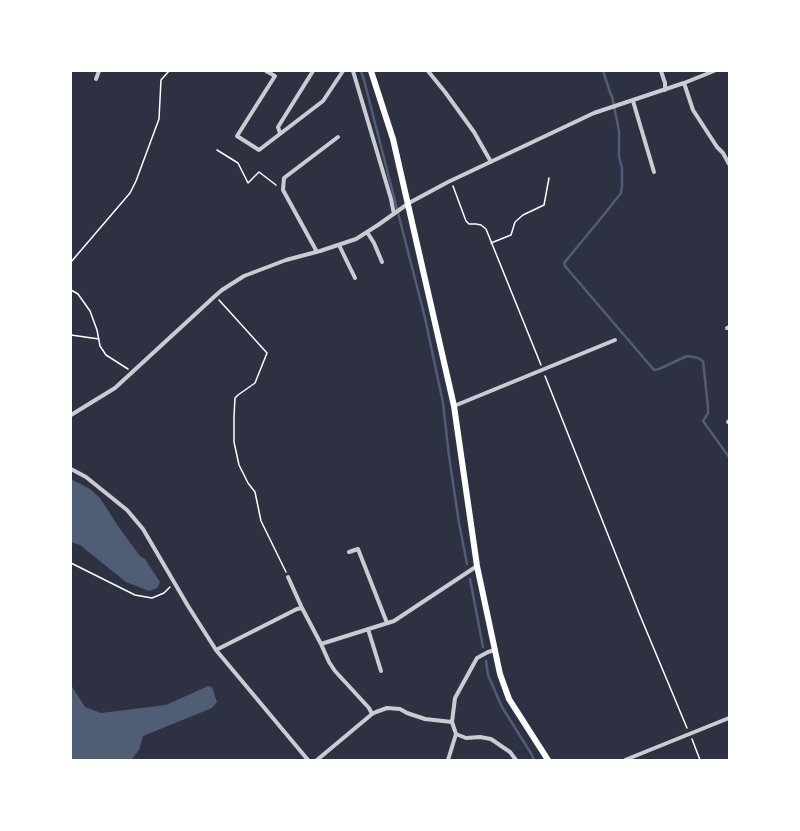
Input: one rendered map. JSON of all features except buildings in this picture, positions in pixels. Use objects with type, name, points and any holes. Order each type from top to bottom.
[{"type":"main road","points":[[371,71],[394,139],[454,406],[478,566],[500,674],[509,699],[548,760]]},
{"type":"street","points":[[96,79],[99,71]]},
{"type":"street","points":[[266,71],[275,76],[236,136],[259,150],[323,101],[343,71]]},
{"type":"street","points":[[280,134],[278,127],[313,71]]},
{"type":"street","points":[[353,71],[391,199],[394,214]]},
{"type":"street","points":[[428,71],[474,132],[491,162]]},
{"type":"street","points":[[661,71],[665,84],[665,90]]},
{"type":"street","points":[[71,415],[115,388],[215,296],[244,276],[286,260],[356,239],[409,203],[448,182],[594,114],[665,90],[714,71]]},
{"type":"street","points":[[684,83],[692,110],[717,147],[724,153],[729,164]]},
{"type":"street","points":[[632,101],[654,172]]},
{"type":"street","points":[[316,252],[283,190],[284,178],[338,137]]},
{"type":"street","points":[[367,232],[374,243],[382,262]]},
{"type":"street","points":[[338,245],[355,278]]},
{"type":"street","points":[[454,406],[615,340]]},
{"type":"street","points":[[71,469],[86,477],[127,510],[143,529],[174,583],[216,650],[308,760]]},
{"type":"street","points":[[348,552],[358,549],[387,623]]},
{"type":"street","points":[[321,644],[394,621],[478,566]]},
{"type":"street","points":[[288,577],[329,662],[335,671],[369,708],[372,714]]},
{"type":"street","points":[[216,650],[297,609],[302,608]]},
{"type":"street","points":[[368,629],[381,671]]},
{"type":"street","points":[[448,760],[456,734],[452,722],[455,698],[477,658],[494,650]]},
{"type":"street","points":[[317,760],[372,714],[387,708],[400,709],[425,719],[452,722]]},
{"type":"street","points":[[625,760],[729,718]]},
{"type":"street","points":[[456,734],[466,738],[480,737],[491,739],[510,752],[516,760]]},
{"type":"path","points":[[71,262],[130,193],[136,181],[159,119],[161,80],[169,71]]},
{"type":"path","points":[[217,150],[238,163],[248,183],[259,172],[283,190]]},
{"type":"path","points":[[491,243],[511,235],[515,222],[523,215],[544,205],[549,178]]},
{"type":"path","points":[[448,182],[454,186],[466,221],[469,224],[481,225],[486,229],[636,606],[700,760]]},
{"type":"path","points":[[71,290],[78,294],[90,311],[97,330],[100,346],[106,355],[132,372]]},
{"type":"path","points":[[215,296],[267,353],[255,383],[235,398],[234,442],[239,465],[248,483],[255,492],[261,521],[288,577]]},
{"type":"path","points":[[71,335],[99,339]]},
{"type":"path","points":[[71,563],[135,595],[152,598],[164,593],[174,583]]},
{"type":"water","points":[[71,479],[90,489],[100,498],[120,529],[140,556],[145,559],[160,582],[157,588],[149,591],[126,582],[80,545],[71,542]]},
{"type":"water","points":[[71,685],[85,707],[101,713],[166,705],[208,686],[212,687],[217,702],[212,708],[143,736],[139,750],[131,760],[71,760]]},
{"type":"waterway","points":[[361,71],[425,318],[443,403],[449,456],[467,564]]},
{"type":"waterway","points":[[603,71],[612,96],[619,131],[619,157],[622,168],[621,193],[564,263],[654,370],[687,356],[698,358],[703,361],[708,407],[708,413],[703,421],[729,457]]},
{"type":"waterway","points":[[470,579],[483,647]]},
{"type":"waterway","points":[[486,661],[488,675],[502,707],[534,760]]}]
